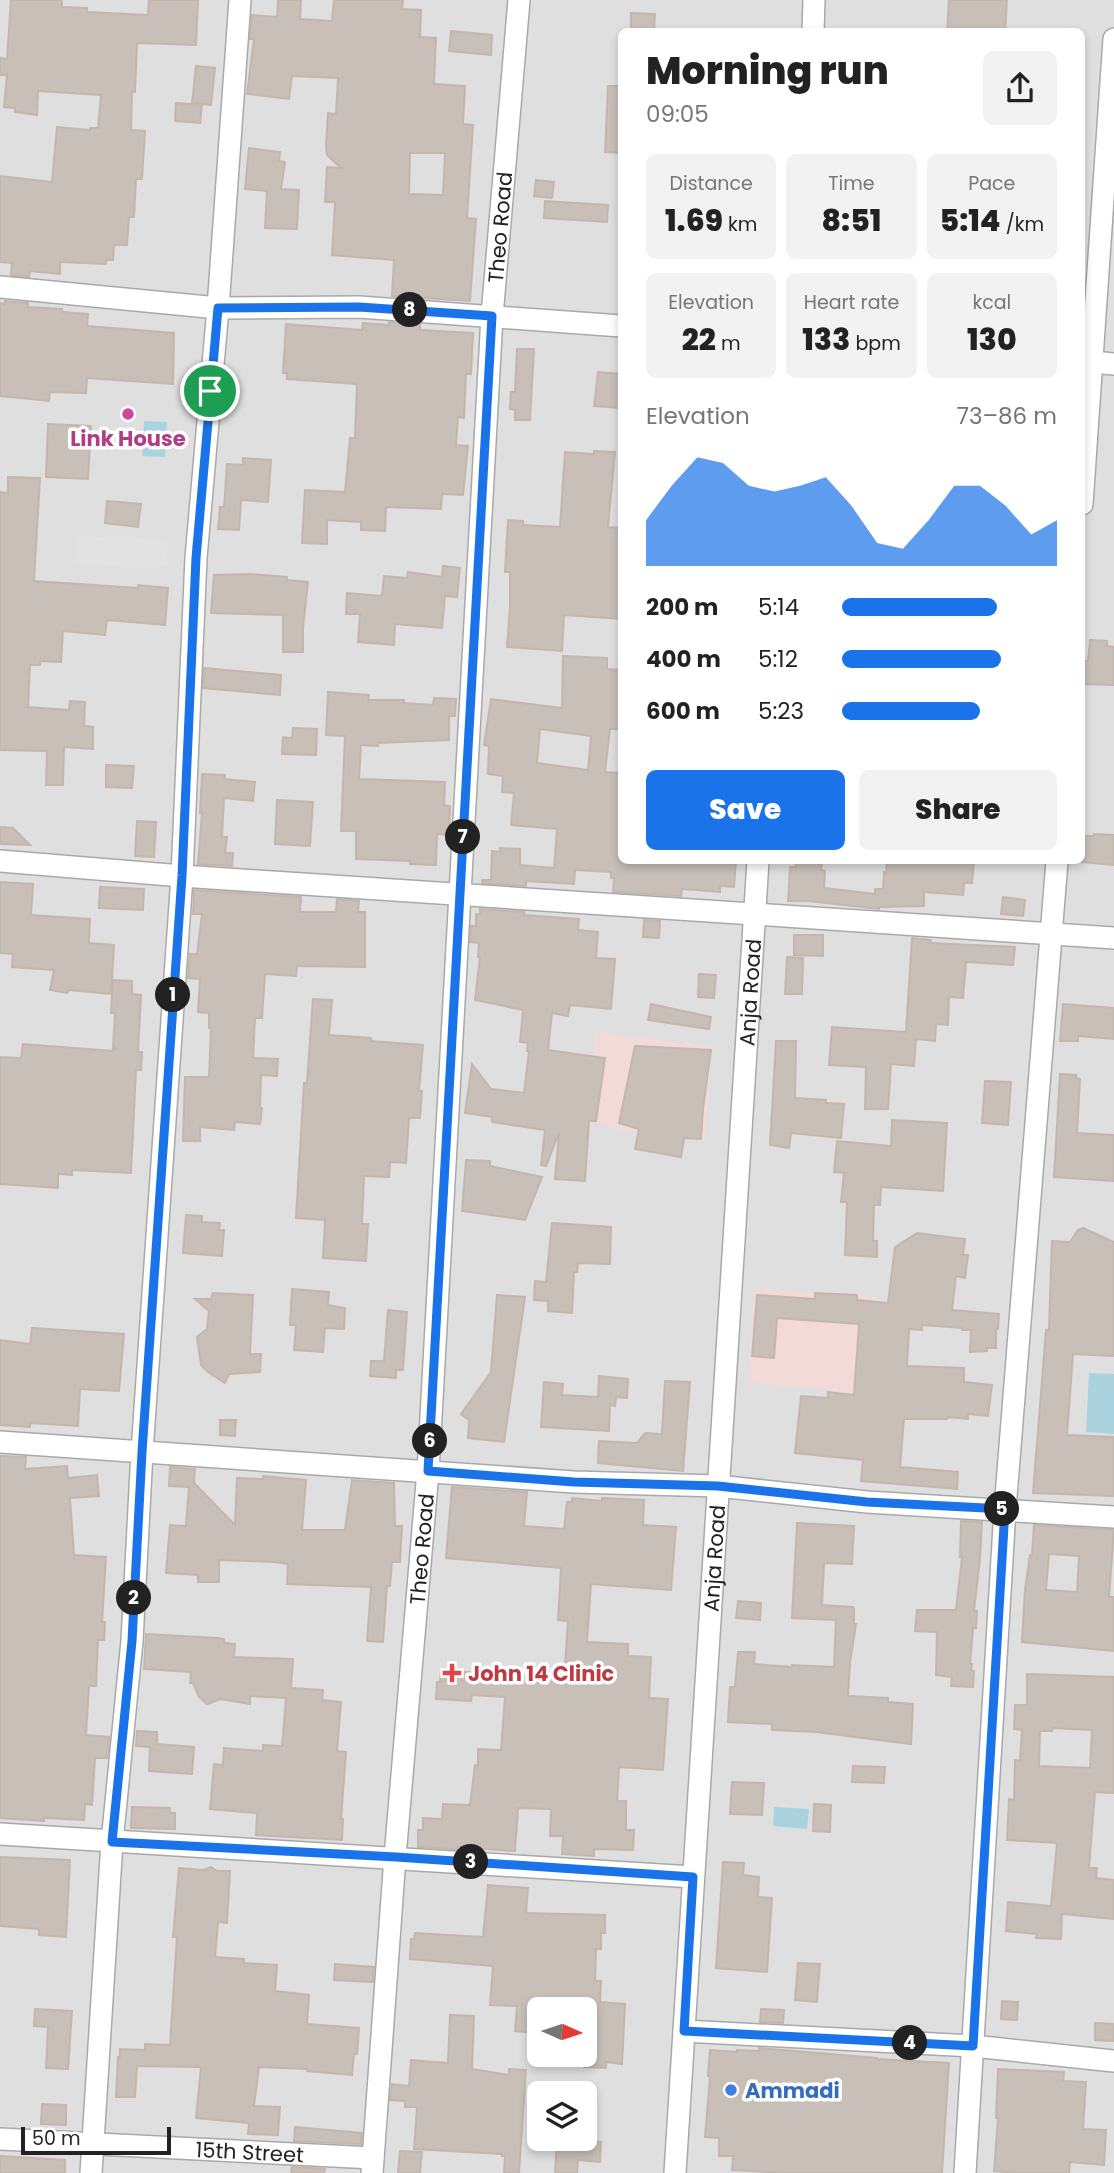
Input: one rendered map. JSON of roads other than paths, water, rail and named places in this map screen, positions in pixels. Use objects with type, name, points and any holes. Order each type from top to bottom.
[{"type":"street","points":[[90,2173],[112,1842],[132,1641],[142,1452],[182,876],[196,558],[218,308],[240,0]]},
{"type":"street","name":"Theo Road","points":[[373,2165],[428,1471],[492,316],[519,0]]},
{"type":"street","points":[[813,28],[814,0]]},
{"type":"street","points":[[1085,398],[1114,39]]},
{"type":"street","points":[[0,287],[218,308],[359,307],[618,326]]},
{"type":"street","points":[[1086,362],[1114,363]]},
{"type":"street","points":[[0,861],[182,876],[1114,938]]},
{"type":"street","name":"Anja Road","points":[[675,2173],[758,864]]},
{"type":"street","points":[[965,2173],[1005,1509],[1056,864]]},
{"type":"street","points":[[0,1442],[574,1482],[718,1486],[867,1502],[1114,1517]]},
{"type":"street","points":[[0,1834],[693,1877]]},
{"type":"street","points":[[684,2031],[973,2046],[1114,2061]]},
{"type":"street","name":"15th Street","points":[[0,2138],[373,2165]]},
{"type":"water","points":[[144,421],[167,422],[165,457],[142,456]]},
{"type":"water","points":[[1089,1373],[1114,1374],[1114,1434],[1086,1432]]},
{"type":"water","points":[[774,1807],[809,1809],[807,1829],[773,1826]]},
{"type":"place","name":"Link House","points":[[128,414]]},
{"type":"place","name":"John 14 Clinic","points":[[452,1673]]},
{"type":"place","name":"Ammadi","points":[[731,2090]]}]
